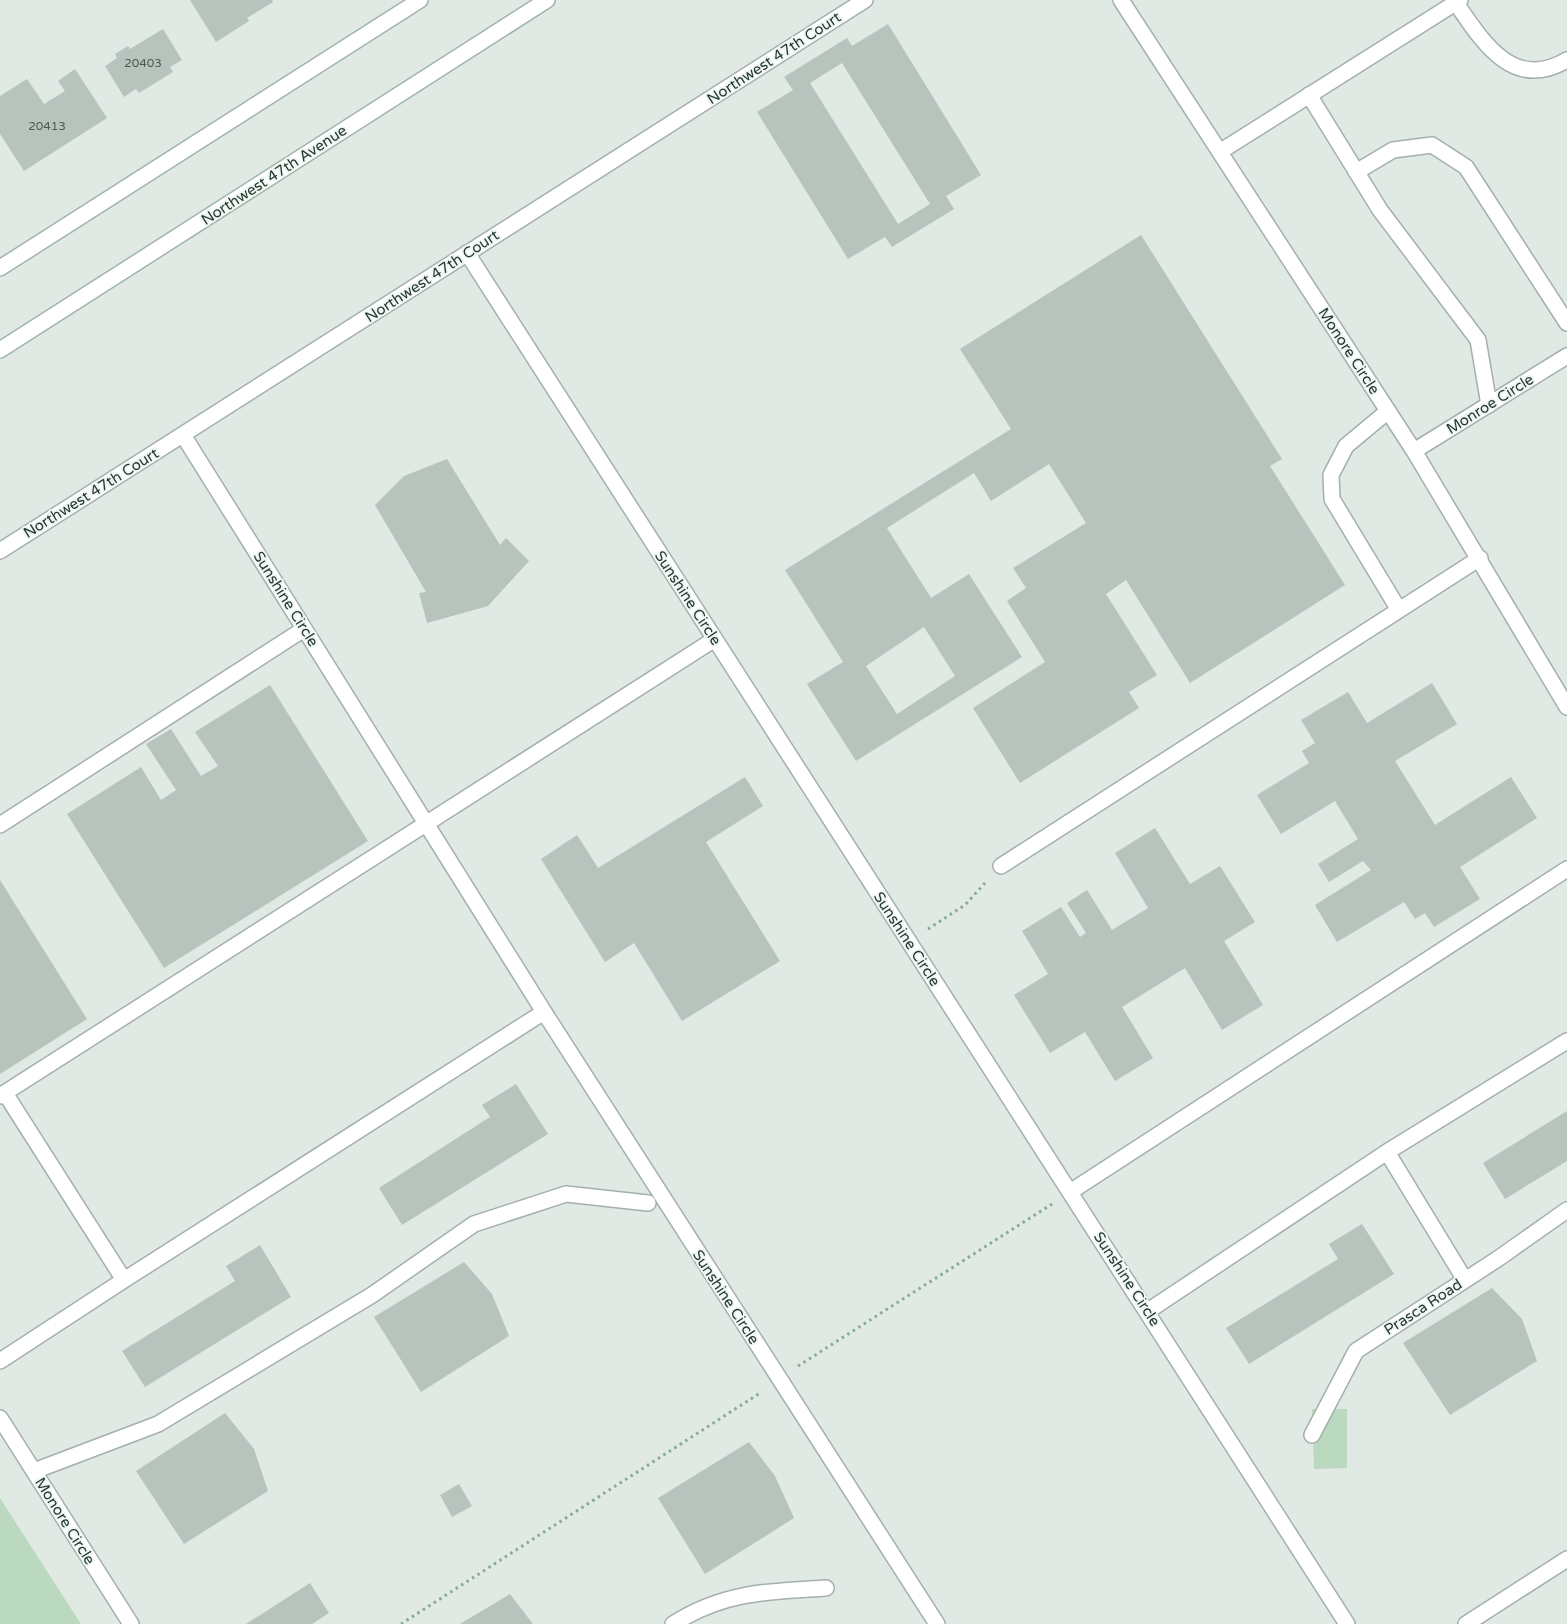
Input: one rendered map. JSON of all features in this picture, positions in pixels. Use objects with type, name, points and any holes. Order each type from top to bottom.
[{"type":"street","points":[[0,268],[420,0]]},
{"type":"street","points":[[522,16],[534,0]]},
{"type":"street","name":"Northwest 47th Avenue","points":[[0,350],[547,0]]},
{"type":"street","name":"Northwest 47th Court","points":[[0,551],[865,0]]},
{"type":"street","name":"Monore Circle","points":[[1121,0],[1414,451],[1480,558],[1567,707]]},
{"type":"street","points":[[1220,151],[1458,1],[1485,46],[1504,61],[1529,70],[1557,66],[1567,60]]},
{"type":"street","points":[[1309,95],[1380,210],[1478,340],[1489,405]]},
{"type":"street","points":[[1356,172],[1393,150],[1432,145],[1466,168],[1567,323]]},
{"type":"street","name":"Sunshine Circle","points":[[467,253],[1148,1311],[1347,1624]]},
{"type":"street","name":"Monroe Circle","points":[[1414,451],[1567,356]]},
{"type":"street","points":[[1388,411],[1346,446],[1331,475],[1332,499],[1399,610]]},
{"type":"street","name":"Sunshine Circle","points":[[183,434],[544,1012],[937,1624]]},
{"type":"street","points":[[1002,866],[1480,558]]},
{"type":"street","points":[[0,825],[304,629]]},
{"type":"street","points":[[124,1280],[2,1094],[715,639]]},
{"type":"street","points":[[1070,1192],[1567,869]]},
{"type":"street","points":[[0,1361],[544,1012]]},
{"type":"street","points":[[1148,1311],[1387,1152],[1567,1041]]},
{"type":"street","points":[[1387,1152],[1465,1280]]},
{"type":"street","points":[[34,1471],[158,1424],[372,1295],[474,1224],[566,1194],[648,1203]]},
{"type":"street","name":"Prasca Road","points":[[1312,1434],[1356,1351],[1465,1280],[1567,1210]]},
{"type":"street","name":"Monore Circle","points":[[0,1418],[130,1624]]},
{"type":"street","points":[[1466,1624],[1567,1559]]},
{"type":"street","points":[[673,1624],[690,1613],[742,1594],[826,1588]]},
{"type":"path","points":[[909,941],[965,905],[1002,866]]},
{"type":"path","points":[[401,1624],[1070,1192]]},
{"type":"green space","points":[[1312,1409],[1347,1409],[1347,1468],[1314,1469]]},
{"type":"green space","points":[[0,1498],[81,1624],[0,1624]]},
{"type":"building","points":[[190,0],[272,0],[273,2],[247,18],[249,21],[216,42]]},
{"type":"building","points":[[888,24],[981,175],[946,196],[954,209],[892,247],[885,237],[848,259],[757,112],[793,90],[784,77],[847,38],[852,46]],"holes":[[[842,63],[930,204],[898,224],[810,83]]]},
{"type":"building","points":[[163,29],[182,60],[170,67],[173,72],[139,93],[136,89],[124,97],[105,66],[117,58],[115,54],[128,46],[130,49]]},
{"type":"building","points":[[75,69],[107,118],[24,171],[0,134],[0,96],[27,79],[44,104],[65,91],[58,81]]},
{"type":"building","points":[[1141,235],[1282,459],[1270,466],[1345,585],[1190,683],[1126,580],[1106,594],[1157,675],[1129,692],[1139,708],[1020,783],[973,708],[1045,662],[1007,601],[1026,588],[1013,568],[1086,523],[1049,464],[991,501],[974,473],[887,528],[931,598],[969,574],[1022,657],[856,761],[807,684],[843,662],[785,570],[1011,429],[960,349]],"holes":[[[924,627],[955,676],[897,714],[866,666]]]},
{"type":"building","points":[[447,459],[500,545],[506,538],[529,561],[488,606],[427,623],[419,593],[426,592],[375,505],[404,476]]},
{"type":"building","points":[[1432,683],[1457,724],[1395,761],[1435,825],[1511,777],[1537,818],[1460,867],[1480,899],[1434,927],[1425,913],[1415,919],[1404,902],[1337,942],[1315,905],[1371,870],[1363,861],[1329,882],[1318,864],[1358,839],[1335,801],[1281,834],[1257,795],[1309,763],[1302,751],[1315,743],[1301,720],[1348,692],[1367,723]]},
{"type":"building","points":[[270,685],[368,841],[164,968],[67,814],[141,767],[161,800],[176,790],[146,744],[171,729],[201,776],[218,766],[195,732]]},
{"type":"building","points":[[745,777],[763,806],[706,842],[780,961],[682,1021],[634,943],[605,962],[541,859],[577,835],[598,868]]},
{"type":"building","points":[[1155,828],[1190,884],[1220,866],[1255,922],[1224,941],[1263,1005],[1222,1030],[1185,968],[1122,1007],[1153,1058],[1115,1081],[1085,1032],[1050,1053],[1014,995],[1048,974],[1022,931],[1061,907],[1080,937],[1086,933],[1067,903],[1087,890],[1112,930],[1148,908],[1115,853]]},
{"type":"building","points":[[0,880],[87,1019],[0,1074]]},
{"type":"building","points":[[516,1084],[548,1134],[402,1225],[379,1188],[490,1117],[482,1105]]},
{"type":"building","points":[[1567,1111],[1567,1161],[1505,1199],[1483,1163]]},
{"type":"building","points":[[1362,1224],[1394,1274],[1249,1364],[1226,1328],[1338,1259],[1329,1244]]},
{"type":"building","points":[[260,1245],[291,1297],[145,1387],[122,1351],[235,1281],[226,1266]]},
{"type":"building","points":[[464,1262],[492,1294],[509,1336],[421,1392],[374,1317]]},
{"type":"building","points":[[1492,1288],[1522,1319],[1537,1361],[1450,1415],[1403,1343]]},
{"type":"building","points":[[225,1413],[254,1449],[268,1491],[184,1544],[136,1471]]},
{"type":"building","points":[[749,1442],[775,1476],[794,1518],[705,1574],[658,1498]]},
{"type":"building","points":[[459,1484],[472,1506],[452,1517],[440,1495]]},
{"type":"building","points":[[310,1583],[329,1613],[312,1624],[246,1624]]},
{"type":"building","points":[[510,1594],[533,1624],[460,1624]]}]
